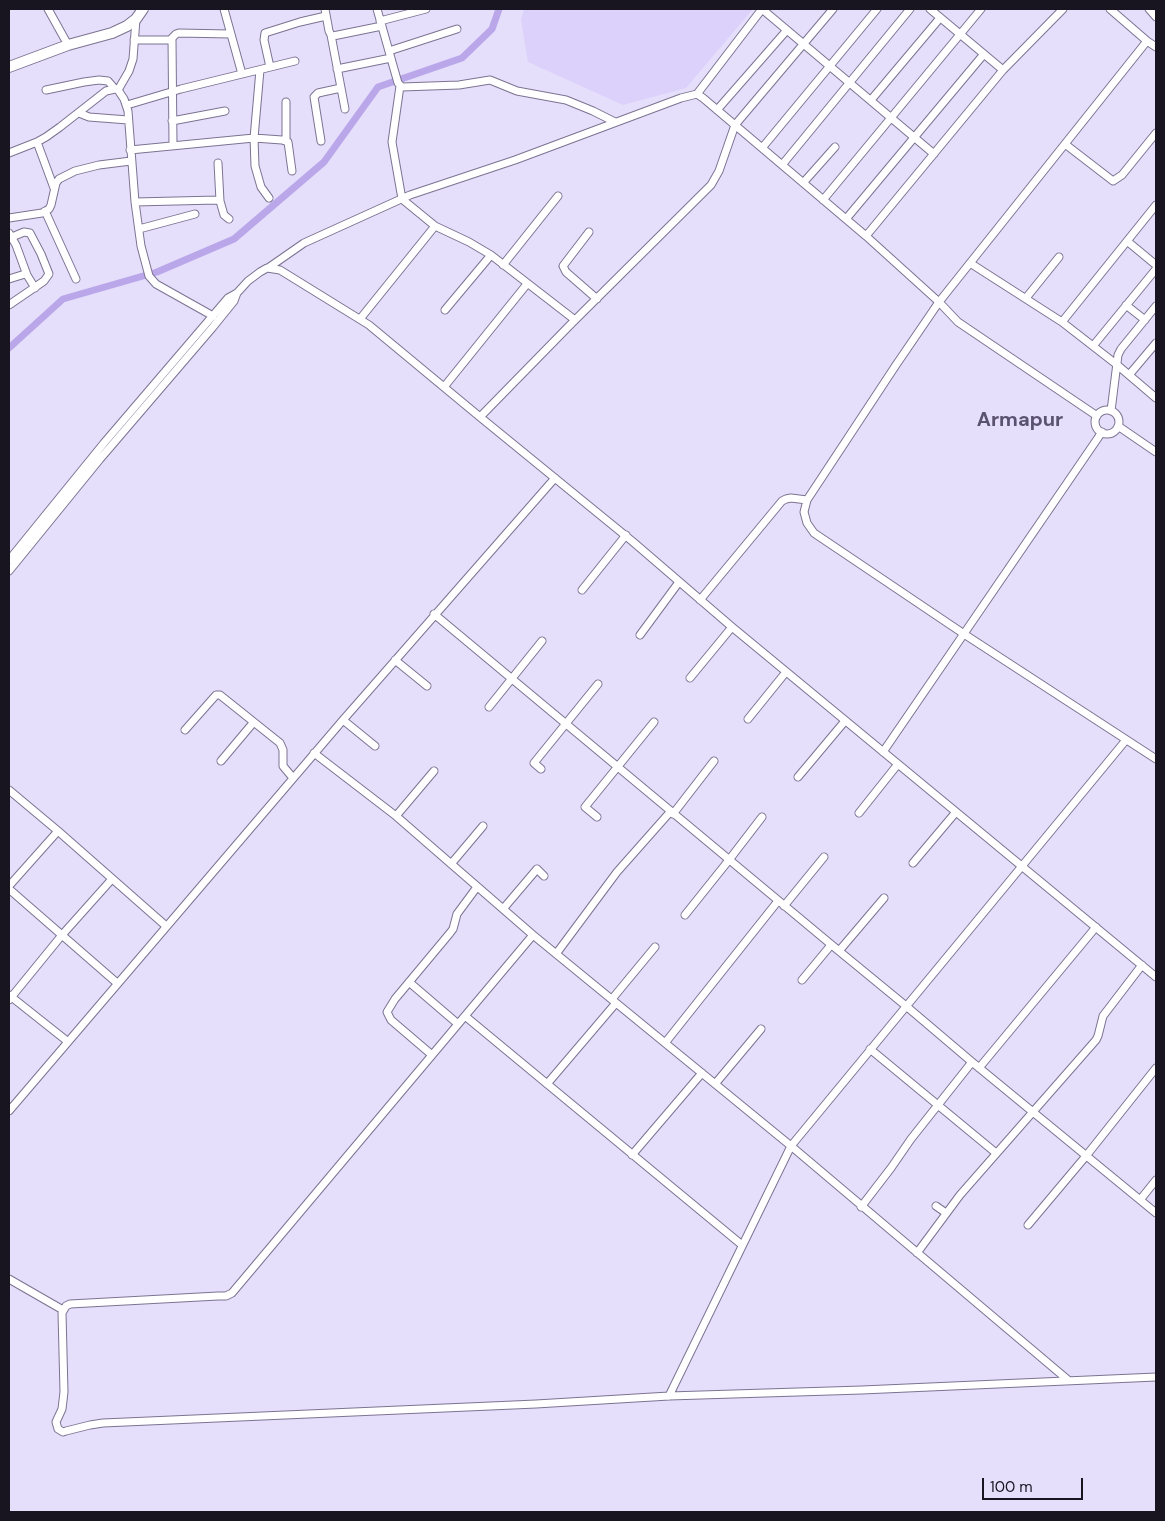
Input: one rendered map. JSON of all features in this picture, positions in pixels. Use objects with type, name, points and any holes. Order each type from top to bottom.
[{"type":"street","points":[[48,9],[68,45]]},
{"type":"street","points":[[9,67],[68,45],[112,34],[136,19],[143,9]]},
{"type":"street","points":[[224,9],[242,74]]},
{"type":"street","points":[[377,9],[399,84],[392,142],[402,199],[436,226],[491,255],[575,320]]},
{"type":"street","points":[[331,35],[381,23],[426,9]]},
{"type":"street","points":[[9,560],[104,443],[228,298],[237,293],[253,277],[304,243],[402,199],[681,98],[697,94],[762,9],[934,154]]},
{"type":"street","points":[[480,417],[711,185],[719,171],[735,125],[833,9]]},
{"type":"street","points":[[762,148],[877,9]]},
{"type":"street","points":[[782,165],[910,9]]},
{"type":"street","points":[[930,9],[1003,70]]},
{"type":"street","points":[[823,200],[981,9]]},
{"type":"street","points":[[866,236],[1003,70],[1063,9]]},
{"type":"street","points":[[1110,9],[1156,47]]},
{"type":"street","points":[[1149,9],[1156,17]]},
{"type":"street","points":[[270,68],[264,40],[265,33],[326,13],[345,109]]},
{"type":"street","points":[[870,100],[940,18]]},
{"type":"street","points":[[117,90],[131,66],[136,19]]},
{"type":"street","points":[[337,69],[390,54],[457,29]]},
{"type":"street","points":[[717,110],[786,30]]},
{"type":"street","points":[[173,145],[172,39],[176,34],[230,34]]},
{"type":"street","points":[[134,40],[172,39]]},
{"type":"street","points":[[1147,41],[939,302],[807,500],[804,512],[807,523],[814,533],[964,634],[1156,759]]},
{"type":"street","points":[[846,219],[984,54]]},
{"type":"street","points":[[127,105],[172,91],[295,61]]},
{"type":"street","points":[[260,70],[254,138],[255,166],[261,187],[269,198]]},
{"type":"street","points":[[46,90],[99,80],[108,81],[117,90],[127,105],[138,229],[149,276],[156,284],[213,316]]},
{"type":"street","points":[[399,84],[406,88],[454,85],[490,80],[517,91],[566,100],[615,122]]},
{"type":"street","points":[[321,141],[314,96],[318,93],[341,88]]},
{"type":"street","points":[[9,151],[37,142],[60,128],[106,91],[117,90]]},
{"type":"street","points":[[697,94],[866,236],[939,302],[958,322],[1097,416]]},
{"type":"street","points":[[286,102],[286,140],[289,145],[292,171]]},
{"type":"street","points":[[172,122],[225,111]]},
{"type":"street","points":[[79,113],[89,117],[128,120]]},
{"type":"street","points":[[1065,144],[1113,181],[1122,175],[1156,133]]},
{"type":"street","points":[[130,150],[254,138],[286,140]]},
{"type":"street","points":[[37,142],[54,188]]},
{"type":"street","points":[[803,183],[835,147]]},
{"type":"street","points":[[9,218],[45,211],[51,206],[54,188],[59,179],[75,171],[100,165],[131,161]]},
{"type":"street","points":[[218,163],[220,201],[224,215],[229,219]]},
{"type":"street","points":[[503,265],[558,196]]},
{"type":"street","points":[[135,202],[213,199],[220,201]]},
{"type":"street","points":[[1062,322],[1156,205]]},
{"type":"street","points":[[45,211],[76,279]]},
{"type":"street","points":[[138,229],[195,214]]},
{"type":"street","points":[[360,319],[436,226]]},
{"type":"street","points":[[9,305],[35,288],[49,274],[30,233],[24,232],[10,235],[22,258],[27,275],[35,288]]},
{"type":"street","points":[[589,232],[563,266],[566,272],[596,299]]},
{"type":"street","points":[[1093,346],[1156,267],[1127,241]]},
{"type":"street","points":[[445,310],[491,255]]},
{"type":"street","points":[[1026,298],[1059,257]]},
{"type":"street","points":[[970,263],[1062,322],[1156,398]]},
{"type":"street","points":[[268,268],[280,270],[369,325],[626,535],[732,627],[1156,977]]},
{"type":"street","points":[[9,279],[22,274],[27,275]]},
{"type":"street","points":[[444,387],[528,284]]},
{"type":"street","points":[[9,571],[100,459],[234,301],[237,293]]},
{"type":"street","points":[[1126,305],[1144,320]]},
{"type":"street","points":[[1111,410],[1116,364],[1121,348],[1156,306]]},
{"type":"street","points":[[1129,375],[1156,343]]},
{"type":"street","points":[[1111,410],[1117,415],[1118,426],[1113,432],[1102,432],[1096,424],[1097,416],[1103,411],[1111,410]]},
{"type":"street","points":[[1118,426],[1156,452]]},
{"type":"street","points":[[883,752],[1102,432]]},
{"type":"street","points":[[10,1107],[434,614],[555,478]]},
{"type":"street","points":[[700,600],[782,501],[791,498],[807,500]]},
{"type":"street","points":[[582,590],[626,535]]},
{"type":"street","points":[[640,636],[679,582]]},
{"type":"street","points":[[434,614],[839,952],[1156,1213]]},
{"type":"street","points":[[690,678],[732,627]]},
{"type":"street","points":[[489,707],[542,641]]},
{"type":"street","points":[[395,660],[427,686]]},
{"type":"street","points":[[748,719],[786,672]]},
{"type":"street","points":[[541,769],[534,763],[598,684]]},
{"type":"street","points":[[185,730],[218,695],[282,746],[283,766],[293,778]]},
{"type":"street","points":[[343,720],[375,746]]},
{"type":"street","points":[[798,777],[845,721]]},
{"type":"street","points":[[597,817],[585,807],[654,722]]},
{"type":"street","points":[[221,761],[253,723]]},
{"type":"street","points":[[669,1396],[791,1146],[1126,740]]},
{"type":"street","points":[[314,753],[396,816],[533,935],[791,1146],[1068,1380]]},
{"type":"street","points":[[556,954],[617,872],[672,812],[714,762]]},
{"type":"street","points":[[859,813],[898,764]]},
{"type":"street","points":[[396,816],[434,771]]},
{"type":"street","points":[[9,790],[166,926]]},
{"type":"street","points":[[913,863],[956,812]]},
{"type":"street","points":[[685,914],[762,817]]},
{"type":"street","points":[[452,864],[483,826]]},
{"type":"street","points":[[58,831],[9,888],[117,983]]},
{"type":"street","points":[[784,906],[824,857]]},
{"type":"street","points":[[503,909],[537,869],[544,876]]},
{"type":"street","points":[[67,1042],[10,997],[112,879]]},
{"type":"street","points":[[432,1055],[388,1017],[387,1012],[453,929],[457,914],[477,886]]},
{"type":"street","points":[[839,952],[884,898]]},
{"type":"street","points":[[665,1044],[778,901]]},
{"type":"street","points":[[979,1068],[1096,927]]},
{"type":"street","points":[[533,935],[232,1293],[226,1296],[70,1304],[63,1310],[64,1392],[62,1409],[56,1422],[58,1429],[63,1432],[103,1423],[536,1404],[669,1396],[862,1390],[1156,1377]]},
{"type":"street","points":[[802,980],[831,945]]},
{"type":"street","points":[[547,1084],[655,947]]},
{"type":"street","points":[[917,1253],[960,1195],[1096,1040],[1103,1016],[1142,965]]},
{"type":"street","points":[[409,982],[458,1024]]},
{"type":"street","points":[[465,1016],[742,1245]]},
{"type":"street","points":[[715,1084],[761,1028]]},
{"type":"street","points":[[870,1049],[996,1153]]},
{"type":"street","points":[[861,1207],[972,1062]]},
{"type":"street","points":[[1028,1225],[1156,1068]]},
{"type":"street","points":[[632,1155],[702,1073]]},
{"type":"street","points":[[1140,1200],[1156,1180]]},
{"type":"street","points":[[936,1206],[946,1213]]},
{"type":"street","points":[[9,1279],[63,1310]]},
{"type":"shaded area","points":[[524,9],[753,9],[686,88],[623,105],[528,62],[521,20]]},
{"type":"waterway","points":[[9,348],[63,299],[157,272],[234,239],[324,162],[378,87],[462,58],[492,29],[499,9]]},
{"type":"district","name":"Armapur","points":[[1020,421]]}]
